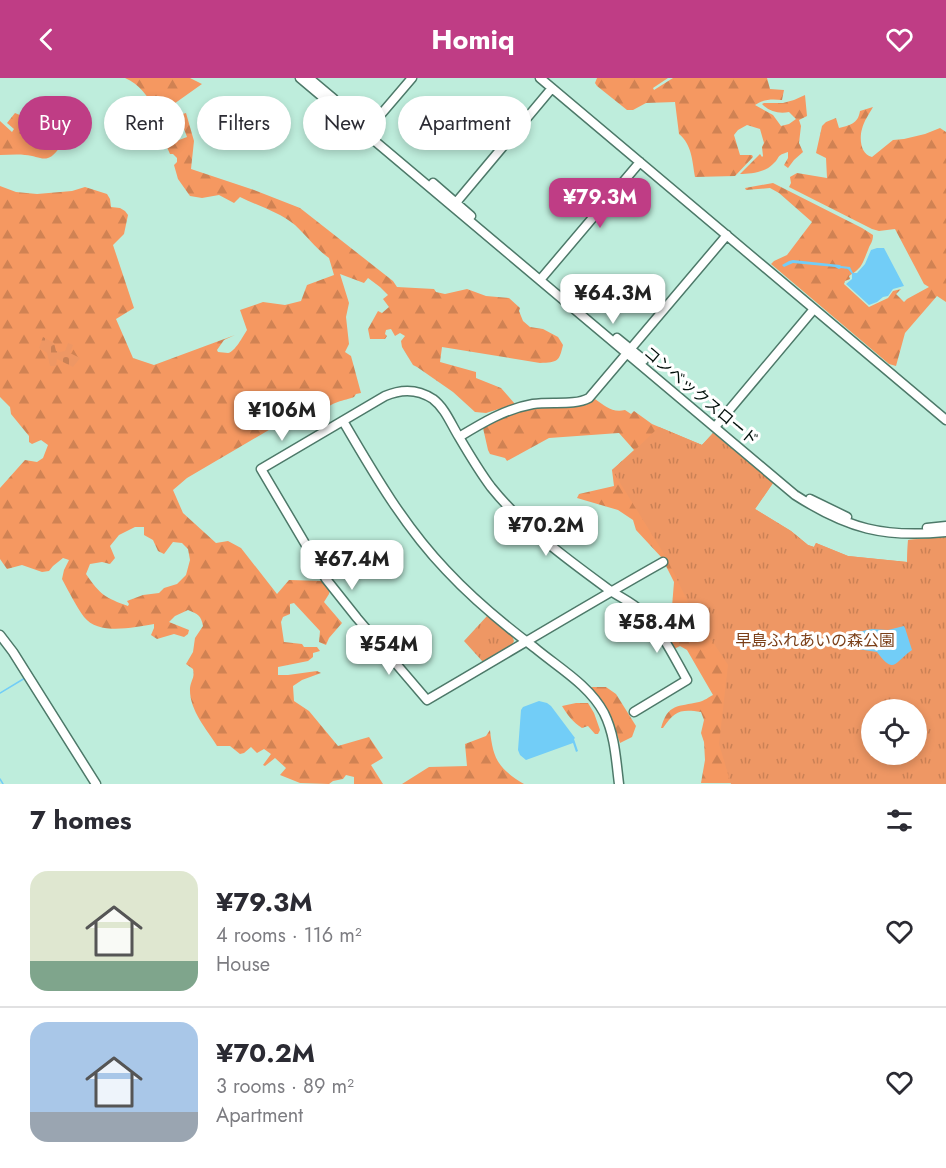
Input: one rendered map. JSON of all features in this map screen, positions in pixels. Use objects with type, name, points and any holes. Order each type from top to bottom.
[{"type":"street","name":"コンベックスロード","points":[[300,78],[323,96]]},
{"type":"street","name":"コンベックスロード","points":[[309,78],[329,96]]},
{"type":"street","points":[[386,109],[412,78]]},
{"type":"street","points":[[540,78],[946,420]]},
{"type":"street","points":[[454,205],[552,88]]},
{"type":"street","name":"コンベックスロード","points":[[386,147],[801,493],[853,520],[888,527],[919,529],[946,526]]},
{"type":"street","points":[[541,278],[640,162]]},
{"type":"street","points":[[459,437],[498,415],[518,408],[544,402],[574,403],[586,400],[593,395],[727,235]]},
{"type":"street","points":[[717,425],[814,309]]},
{"type":"street","points":[[634,712],[687,680],[657,628],[642,612],[611,592],[517,515],[488,483],[438,403],[423,394],[410,391],[385,396],[261,469],[317,564],[357,618],[427,700],[527,642],[611,592],[663,562]]},
{"type":"street","points":[[343,421],[392,503],[432,556],[491,614],[589,691],[603,713],[612,734],[619,784]]},
{"type":"street","name":"コンベックスロード","points":[[717,425],[795,495],[837,519],[867,529],[892,533],[946,532]]},
{"type":"street","points":[[0,635],[96,784]]},
{"type":"green space","points":[[125,78],[190,78],[202,84],[185,96],[146,96],[135,84]]},
{"type":"green space","points":[[597,78],[668,78],[653,88],[654,90],[673,78],[767,78],[770,89],[784,90],[782,100],[768,100],[755,105],[773,115],[781,126],[796,119],[789,112],[776,112],[762,104],[783,103],[805,95],[807,116],[799,120],[801,126],[799,143],[803,152],[788,168],[784,165],[788,152],[762,171],[740,174],[760,154],[763,156],[764,143],[760,129],[747,125],[734,135],[740,155],[752,155],[753,157],[735,176],[695,177],[689,148],[679,134],[675,102],[646,103],[633,110],[627,110],[597,86],[595,83]]},
{"type":"green space","points":[[873,107],[864,123],[861,137],[863,150],[868,156],[872,157],[893,140],[925,134],[940,128],[946,132],[946,302],[937,296],[905,333],[896,366],[889,364],[771,264],[787,255],[812,222],[770,188],[746,190],[745,188],[773,183],[873,235],[861,265],[844,284],[869,307],[888,298],[893,291],[901,289],[896,294],[904,302],[929,287],[924,284],[895,229],[879,231],[872,229],[789,187],[790,177],[797,173],[827,178],[826,158],[816,153],[822,126],[826,122],[836,118],[839,128],[847,126],[855,121],[860,111]]},
{"type":"green space","points":[[15,113],[18,114],[18,150],[58,150],[47,158],[0,155],[0,121],[12,132],[14,129],[7,123]]},
{"type":"green space","points":[[186,113],[194,141],[191,169],[300,208],[393,281],[397,287],[434,289],[436,292],[445,294],[467,289],[486,296],[509,298],[520,308],[523,321],[530,327],[543,329],[558,337],[563,345],[557,360],[540,363],[442,347],[440,362],[476,372],[476,378],[501,388],[515,404],[486,413],[475,412],[453,392],[413,365],[402,347],[401,341],[405,336],[400,333],[395,336],[391,329],[386,330],[385,339],[370,339],[368,329],[378,311],[382,313],[389,307],[383,299],[388,295],[368,278],[364,283],[340,274],[349,303],[346,317],[349,344],[345,352],[351,356],[361,393],[332,404],[320,413],[313,412],[304,416],[306,420],[299,425],[273,424],[274,427],[187,478],[173,490],[183,513],[216,543],[228,541],[241,548],[277,594],[289,580],[324,581],[330,589],[324,602],[342,623],[326,645],[319,642],[320,631],[294,603],[290,604],[290,614],[283,617],[281,622],[284,642],[302,644],[304,647],[317,647],[320,651],[313,653],[313,657],[308,661],[278,667],[278,675],[317,671],[321,673],[293,686],[294,701],[309,711],[338,746],[369,737],[383,758],[371,765],[383,784],[354,784],[354,777],[346,775],[343,779],[329,784],[300,783],[280,775],[286,768],[275,758],[265,766],[263,765],[271,754],[264,749],[257,753],[251,747],[240,754],[230,746],[217,746],[199,718],[190,696],[193,669],[186,664],[193,652],[195,638],[203,626],[197,614],[188,610],[175,616],[169,622],[189,630],[184,637],[174,634],[157,639],[151,635],[154,624],[117,629],[98,627],[84,617],[62,579],[69,560],[63,558],[49,571],[42,572],[22,565],[7,569],[0,559],[0,488],[25,460],[37,462],[43,458],[48,445],[41,440],[32,444],[29,442],[29,436],[11,414],[10,407],[0,397],[0,186],[16,192],[37,194],[72,191],[85,187],[107,194],[111,207],[125,211],[128,215],[124,234],[113,245],[134,308],[116,319],[133,358],[154,365],[235,335],[224,340],[217,350],[218,352],[231,352],[247,330],[240,310],[263,302],[285,305],[301,301],[307,285],[334,275],[329,258],[295,225],[282,216],[240,197],[234,203],[219,195],[202,198],[190,196],[178,179],[174,165],[177,158],[168,150],[185,150],[185,138],[187,137]],"holes":[[[135,527],[144,527],[144,535],[153,540],[158,551],[164,554],[173,542],[182,543],[188,549],[190,560],[186,575],[177,584],[164,588],[159,593],[143,595],[127,601],[128,606],[104,595],[86,574],[90,564],[102,562],[110,564],[115,558],[110,546],[119,535]]]},
{"type":"green space","points":[[43,337],[54,343],[56,351],[65,351],[68,343],[73,345],[70,353],[80,358],[73,367],[57,359],[56,366],[50,366],[47,353],[39,348]]},
{"type":"green space","name":"早島ふれあいの森公園","points":[[595,399],[612,410],[625,410],[631,414],[634,411],[652,424],[702,445],[713,433],[773,483],[755,509],[791,531],[808,545],[814,547],[816,543],[848,556],[907,562],[908,540],[946,537],[931,644],[946,784],[701,783],[705,760],[701,733],[704,720],[701,712],[683,711],[661,728],[671,710],[713,695],[687,650],[680,646],[672,650],[669,644],[674,582],[662,558],[636,530],[633,520],[618,510],[577,498],[579,494],[614,486],[612,470],[634,450],[619,433],[549,438],[507,461],[505,458],[490,454],[488,450],[483,428],[500,419],[537,408],[586,404]]},
{"type":"green space","name":"早島ふれあいの森公園","points":[[659,427],[702,445],[713,433],[773,483],[755,509],[791,531],[808,545],[814,547],[816,543],[848,556],[907,562],[908,540],[946,537],[946,784],[731,784],[719,744],[728,665],[692,610],[666,557],[612,470]]},
{"type":"green space","points":[[487,616],[512,635],[514,641],[512,645],[483,662],[464,641]]},
{"type":"green space","points":[[591,687],[606,687],[616,694],[636,726],[632,737],[620,743],[608,713]]},
{"type":"green space","points":[[588,703],[600,730],[598,734],[595,734],[588,726],[582,728],[579,726],[562,706]]},
{"type":"green space","points":[[490,730],[493,749],[499,763],[524,784],[402,784],[429,767],[467,766],[465,744],[486,736]]},
{"type":"water","points":[[884,248],[904,286],[893,289],[888,296],[869,305],[846,284],[852,279],[852,274],[848,269],[793,263],[784,267],[782,265],[793,260],[840,265],[850,267],[853,273],[857,273],[865,264],[871,250]]},
{"type":"water","points":[[904,626],[912,650],[891,665],[877,652],[851,648],[850,645],[841,641],[832,640],[872,629],[888,630]]},
{"type":"water","points":[[539,701],[551,706],[575,738],[578,751],[576,752],[573,743],[526,760],[520,755],[518,750],[521,710]]},
{"type":"waterway","points":[[0,693],[25,678]]},
{"type":"waterway","points":[[0,779],[3,784]]}]
